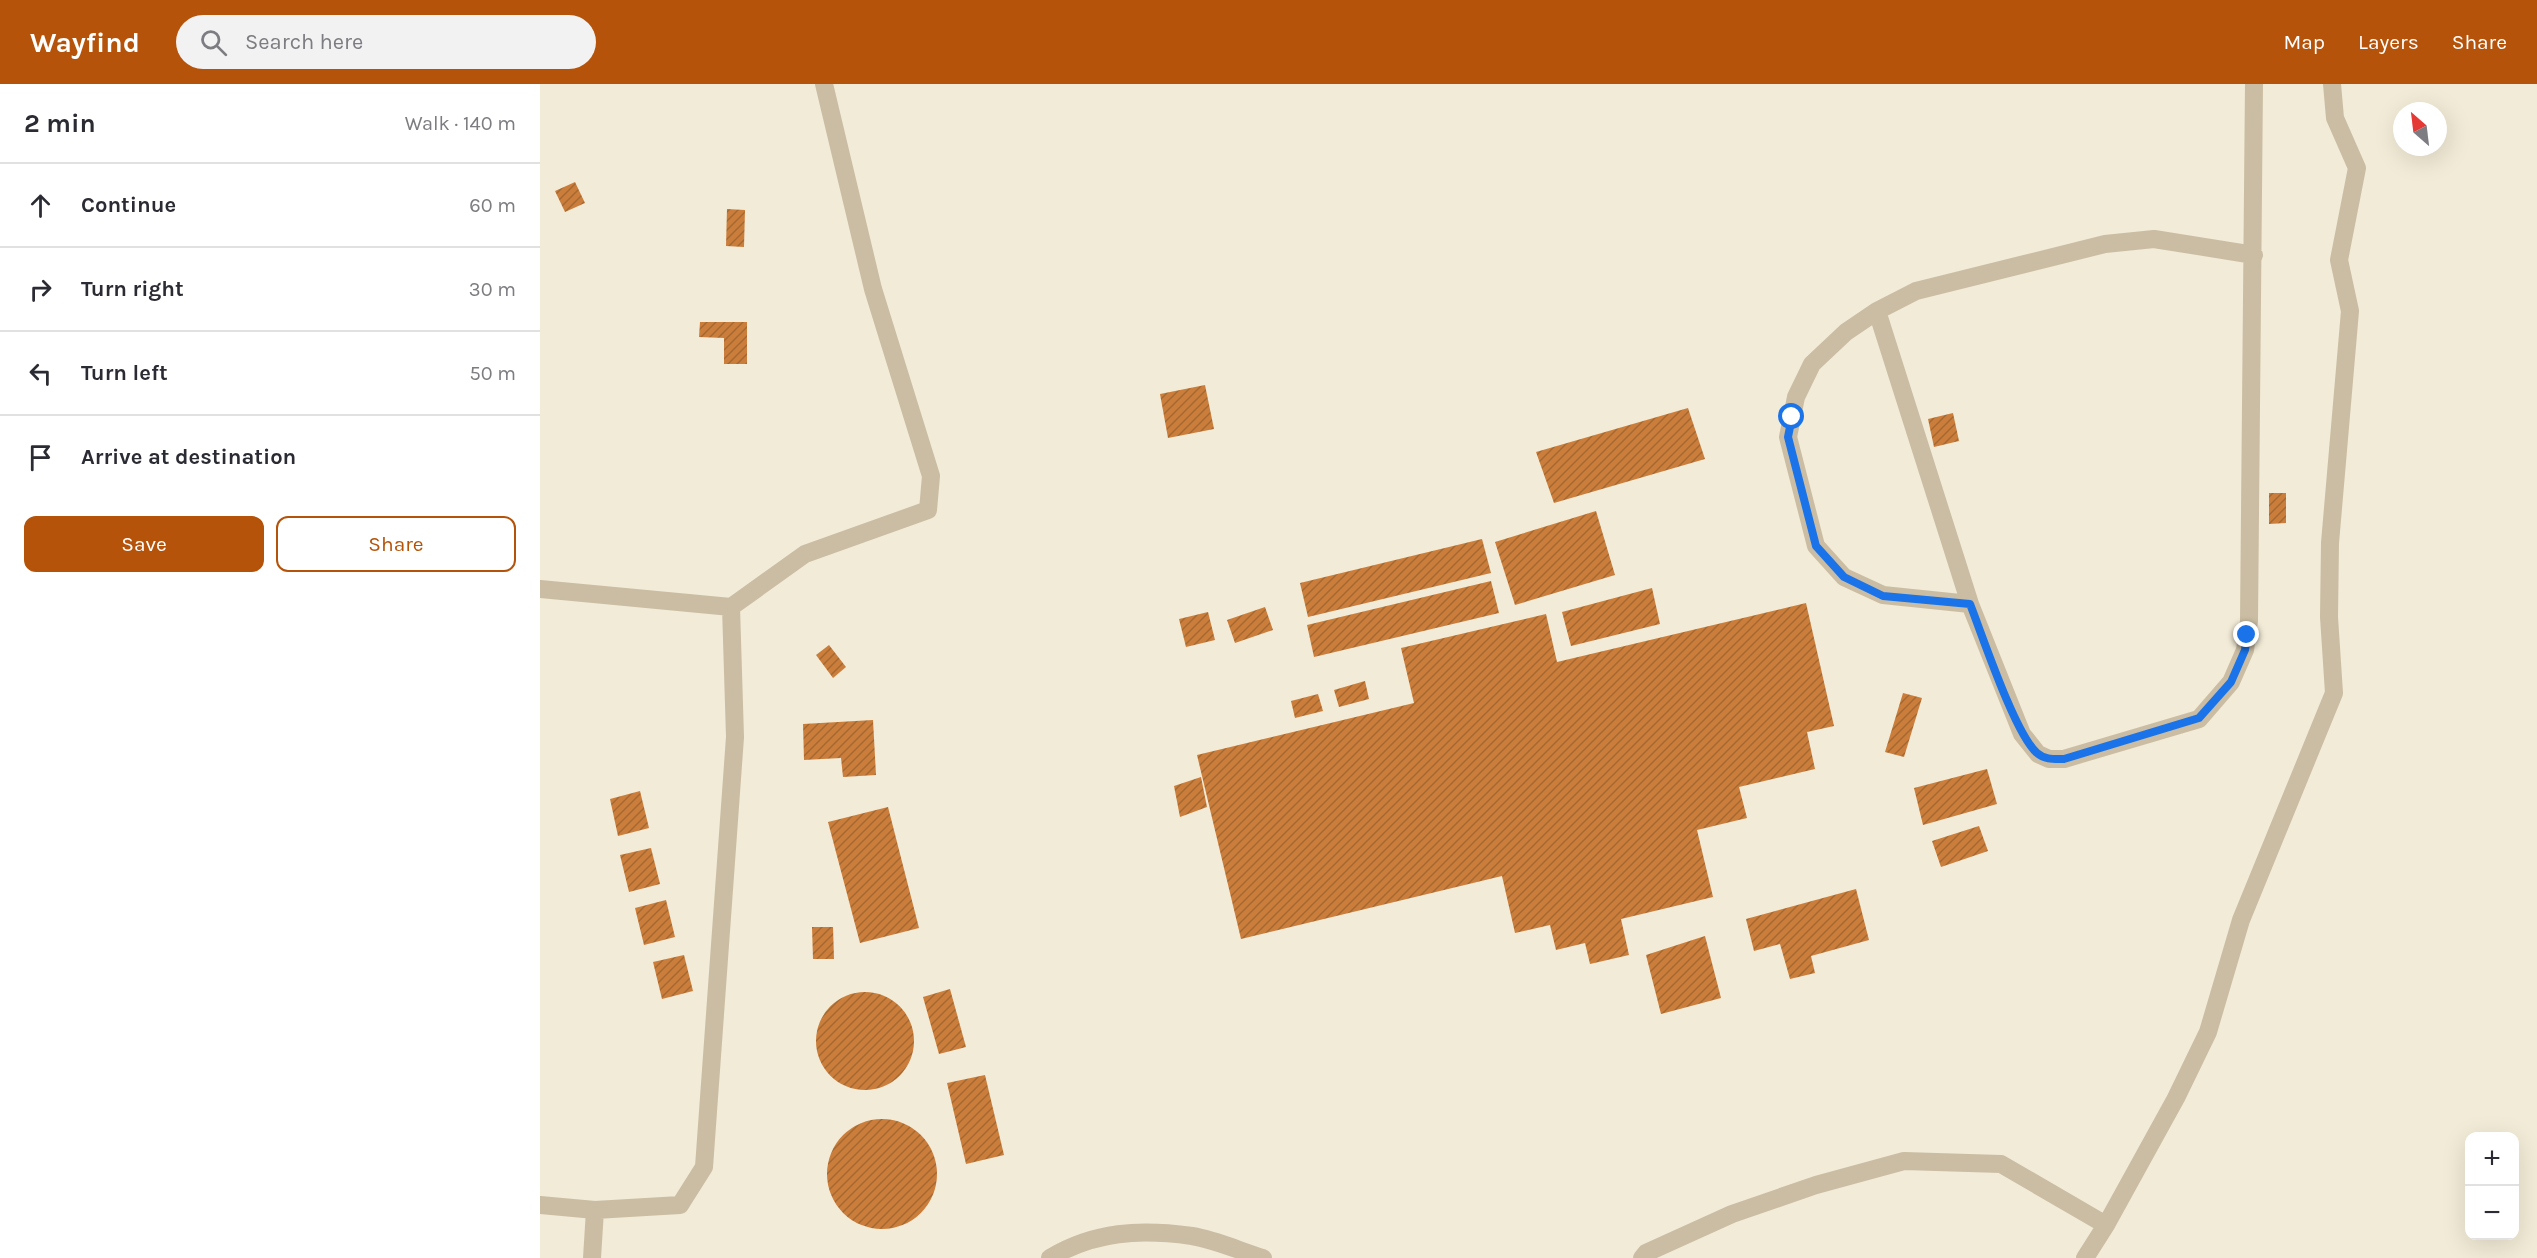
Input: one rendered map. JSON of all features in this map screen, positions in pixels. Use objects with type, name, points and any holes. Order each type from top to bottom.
[{"type":"street","points":[[540,589],[730,607],[805,554],[928,510],[931,476],[873,289],[824,84]]},
{"type":"street","points":[[1877,311],[1970,604],[2022,734],[2038,754],[2049,759],[2064,759],[2199,718],[2231,682],[2245,650],[2249,621],[2254,84]]},
{"type":"street","points":[[2085,1258],[2106,1225],[2176,1098],[2208,1032],[2241,920],[2334,693],[2329,616],[2330,543],[2350,311],[2339,260],[2357,168],[2335,118],[2332,84]]},
{"type":"street","points":[[1970,604],[1883,596],[1844,577],[1816,546],[1788,437],[1796,397],[1812,364],[1846,332],[1877,311],[1916,291],[2105,244],[2154,239],[2254,255]]},
{"type":"street","points":[[540,1205],[595,1210],[680,1205],[704,1167],[735,738],[730,607]]},
{"type":"street","points":[[1642,1258],[1646,1253],[1732,1214],[1816,1185],[1904,1161],[2001,1164],[2106,1225]]},
{"type":"street","points":[[592,1258],[595,1210]]},
{"type":"street","points":[[1050,1258],[1072,1245],[1113,1233],[1193,1236],[1263,1258]]},
{"type":"building","points":[[575,182],[585,203],[565,212],[555,191]]},
{"type":"building","points":[[727,209],[745,210],[744,247],[726,246]]},
{"type":"building","points":[[700,322],[747,322],[747,364],[724,364],[724,338],[699,337]]},
{"type":"building","points":[[1205,385],[1214,429],[1168,438],[1160,394]]},
{"type":"building","points":[[1688,408],[1705,459],[1554,503],[1536,452]]},
{"type":"building","points":[[1953,413],[1959,441],[1934,447],[1928,419]]},
{"type":"building","points":[[2269,493],[2286,493],[2286,523],[2269,524]]},
{"type":"building","points":[[1596,511],[1615,575],[1515,605],[1495,542]]},
{"type":"building","points":[[1482,539],[1491,573],[1308,617],[1300,583]]},
{"type":"building","points":[[1491,581],[1499,613],[1314,657],[1307,625]]},
{"type":"building","points":[[1652,588],[1660,624],[1571,646],[1562,612]]},
{"type":"building","points":[[1806,603],[1834,726],[1807,732],[1815,769],[1739,787],[1747,818],[1697,830],[1713,897],[1621,919],[1629,955],[1590,964],[1585,943],[1556,950],[1550,925],[1515,933],[1502,876],[1241,939],[1197,755],[1414,703],[1401,648],[1546,614],[1557,662]]},
{"type":"building","points":[[1265,607],[1273,630],[1235,643],[1227,620]]},
{"type":"building","points":[[1208,612],[1215,640],[1186,647],[1179,619]]},
{"type":"building","points":[[829,645],[846,667],[833,678],[816,655]]},
{"type":"building","points":[[1365,681],[1369,699],[1339,707],[1334,690]]},
{"type":"building","points":[[1903,693],[1922,698],[1904,757],[1885,752]]},
{"type":"building","points":[[1318,694],[1323,711],[1295,718],[1291,701]]},
{"type":"building","points":[[873,720],[876,775],[843,777],[841,758],[804,760],[803,724]]},
{"type":"building","points":[[1987,769],[1997,804],[1923,825],[1914,788]]},
{"type":"building","points":[[1201,777],[1207,807],[1180,817],[1174,786]]},
{"type":"building","points":[[640,791],[649,828],[618,836],[610,799]]},
{"type":"building","points":[[888,807],[919,928],[860,943],[828,822]]},
{"type":"building","points":[[1979,826],[1988,851],[1941,867],[1932,841]]},
{"type":"building","points":[[651,848],[660,884],[629,892],[620,855]]},
{"type":"building","points":[[1856,889],[1869,940],[1811,956],[1815,973],[1790,979],[1780,944],[1754,951],[1746,919]]},
{"type":"building","points":[[666,900],[675,937],[644,945],[635,908]]},
{"type":"building","points":[[812,927],[833,927],[834,959],[813,959]]},
{"type":"building","points":[[1705,936],[1721,998],[1661,1014],[1646,955]]},
{"type":"building","points":[[684,955],[693,991],[662,999],[653,962]]},
{"type":"building","points":[[950,989],[966,1047],[939,1054],[923,997]]},
{"type":"building","points":[[865,992],[884,996],[899,1007],[910,1022],[914,1041],[910,1060],[899,1075],[884,1086],[865,1090],[846,1086],[831,1075],[820,1060],[816,1041],[820,1022],[831,1007],[846,996]]},
{"type":"building","points":[[985,1075],[1004,1155],[966,1164],[947,1083]]},
{"type":"building","points":[[882,1119],[903,1123],[921,1135],[933,1153],[937,1174],[933,1195],[921,1213],[903,1225],[882,1229],[861,1225],[843,1213],[831,1195],[827,1174],[831,1153],[843,1135],[861,1123]]},
{"type":"route","points":[[1792,417],[1788,437],[1816,546],[1844,577],[1883,596],[1970,604],[2022,734],[2038,754],[2049,759],[2064,759],[2199,718],[2231,682],[2245,650],[2247,635]]}]
